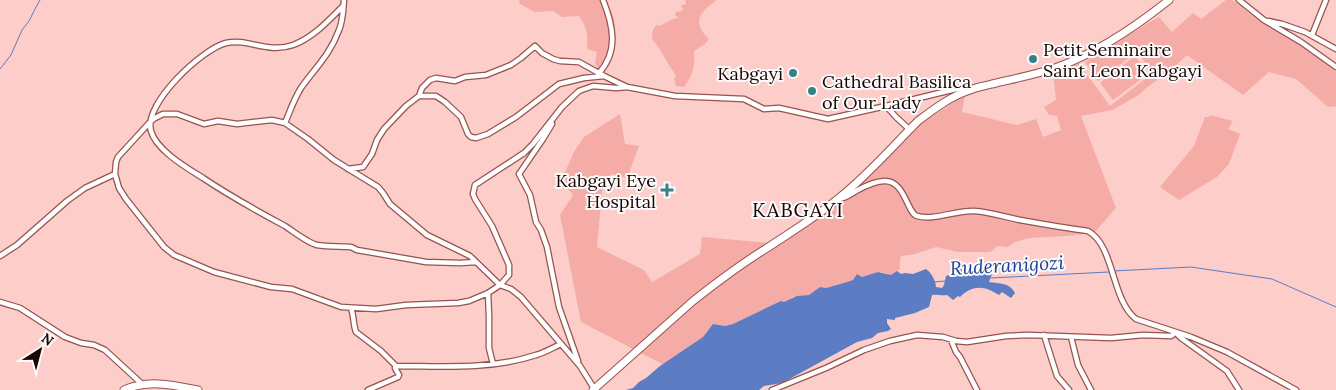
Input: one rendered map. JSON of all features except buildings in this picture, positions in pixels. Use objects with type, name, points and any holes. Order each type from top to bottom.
[{"type":"highway","points":[[594,390],[707,289],[838,199],[929,113],[957,95],[971,89],[1037,73],[1079,58],[1123,34],[1169,0]]},
{"type":"highway","points":[[124,390],[142,384],[164,384],[198,390]]},
{"type":"street","points":[[285,123],[302,87],[332,48],[342,22],[344,0]]},
{"type":"street","points":[[599,73],[608,58],[613,40],[610,18],[603,0]]},
{"type":"street","points":[[1239,0],[1264,20],[1301,42],[1336,68]]},
{"type":"street","points":[[1312,35],[1326,0]]},
{"type":"street","points":[[343,6],[313,34],[292,45],[269,48],[235,42],[222,44],[207,53],[189,67],[168,88],[158,102],[151,121],[150,130],[156,140],[171,156],[228,194],[316,245],[352,247],[356,250],[426,262],[476,262]]},
{"type":"street","points":[[1264,20],[1287,25],[1312,35],[1336,49]]},
{"type":"street","points":[[348,169],[363,167],[372,154],[377,140],[384,129],[406,106],[419,96],[422,88],[430,80],[436,78],[455,81],[486,75],[511,65],[535,46],[542,53],[553,59],[579,62],[627,87],[674,96],[744,99],[764,109],[779,108],[828,119],[956,89],[971,89]]},
{"type":"street","points":[[419,96],[436,96],[445,102],[461,117],[468,134],[476,138],[488,134],[516,117],[559,84],[584,78],[604,76]]},
{"type":"street","points":[[594,390],[580,366],[526,302],[511,289],[500,285],[465,253],[427,235],[390,204],[378,187],[334,160],[285,123],[267,120],[237,124],[220,121],[204,124],[173,114],[159,116],[151,121],[117,159],[115,174],[119,188],[126,199],[164,247],[174,255],[214,272],[292,290],[331,305],[351,308],[376,309],[406,305],[458,303],[469,301],[488,293],[500,285],[509,275],[509,265],[492,226],[475,199],[473,189],[478,182],[524,153],[562,107],[579,91],[593,86],[627,87]]},
{"type":"street","points":[[886,106],[909,130]]},
{"type":"street","points":[[554,118],[548,131],[519,174],[531,199],[536,222],[547,247],[559,307],[580,366]]},
{"type":"street","points":[[0,256],[17,245],[67,201],[85,188],[115,174]]},
{"type":"street","points":[[838,199],[846,198],[870,184],[888,182],[901,191],[916,216],[938,216],[974,211],[1088,231],[1103,247],[1126,308],[1133,317],[1227,352],[1296,390]]},
{"type":"street","points":[[488,293],[490,316],[489,348],[492,364]]},
{"type":"street","points":[[0,302],[20,308],[65,337],[105,350],[142,384]]},
{"type":"street","points":[[351,308],[356,332],[381,351],[396,366],[395,368],[399,375],[398,378],[368,390]]},
{"type":"street","points":[[772,390],[826,368],[854,354],[890,341],[921,335],[967,342],[1006,336],[1044,335],[1111,338],[1143,335],[1172,336],[1176,333]]},
{"type":"street","points":[[1176,333],[1227,371],[1239,390]]},
{"type":"street","points":[[1044,335],[1057,376],[1069,390]]},
{"type":"street","points":[[1071,337],[1078,365],[1091,390]]},
{"type":"street","points":[[951,340],[977,390]]},
{"type":"street","points":[[396,366],[492,364],[536,355],[561,344]]},
{"type":"shaded area","points":[[519,0],[602,0],[611,11],[615,28],[615,36],[604,73],[599,72],[595,63],[597,52],[587,49],[586,31],[579,16],[562,17],[553,11],[535,12],[520,4]]},
{"type":"shaded area","points":[[685,0],[717,0],[702,13],[700,18],[700,27],[709,39],[694,51],[693,70],[690,79],[684,87],[676,86],[674,79],[676,75],[652,39],[653,30],[656,25],[660,26],[678,18],[675,15],[676,12],[682,11],[682,5],[686,4]]},
{"type":"shaded area","points":[[1226,0],[1232,0],[1255,18],[1302,45],[1336,72],[1336,107],[1328,107],[1296,79],[1269,72],[1243,95],[1187,55],[1139,95],[1112,110],[1081,116],[1116,208],[1094,233],[1029,238],[1015,242],[1008,247],[997,246],[989,252],[958,252],[936,247],[915,254],[901,256],[900,269],[891,275],[881,272],[862,277],[857,274],[853,280],[844,284],[826,288],[820,287],[809,295],[793,297],[790,300],[733,324],[725,326],[713,324],[703,337],[664,365],[581,322],[560,215],[573,195],[561,181],[574,152],[584,137],[620,114],[625,144],[639,146],[627,178],[612,174],[603,182],[597,247],[644,270],[652,282],[700,254],[702,237],[769,243],[838,202],[886,159],[904,134],[965,95],[962,112],[1017,125],[1036,119],[1043,137],[1061,130],[1057,116],[1049,115],[1044,107],[1056,100],[1053,71],[1078,62],[1110,106],[1153,73],[1137,52],[1098,81],[1085,62],[1159,17],[1172,32],[1193,13],[1201,19]]},
{"type":"shaded area","points":[[1135,56],[1148,74],[1113,100],[1100,83]]},
{"type":"shaded area","points":[[1210,115],[1233,121],[1228,129],[1240,134],[1229,164],[1217,177],[1179,200],[1160,187],[1194,146],[1205,117]]},
{"type":"water","points":[[956,267],[987,271],[992,274],[989,282],[1007,285],[1015,293],[1011,298],[1002,292],[999,295],[984,288],[974,288],[953,300],[947,295],[932,295],[929,307],[895,318],[895,320],[887,319],[891,329],[888,331],[857,342],[782,383],[764,386],[759,390],[626,390],[633,388],[660,366],[703,337],[713,324],[725,326],[733,324],[781,301],[784,302],[797,296],[809,295],[820,287],[826,288],[853,280],[857,274],[862,277],[878,272],[891,275],[897,271],[901,274],[913,274],[926,269],[933,277],[936,287],[942,288],[946,276]]},
{"type":"waterway","points":[[0,69],[11,55],[22,30],[40,0]]},
{"type":"waterway","name":"Ruderanigozi","points":[[1113,271],[1191,267],[1272,279],[1336,307]]},
{"type":"waterway","name":"Ruderanigozi","points":[[991,278],[1109,272]]},
{"type":"waterway","name":"Ruderanigozi","points":[[934,282],[945,281]]},
{"type":"place","name":"Petit Seminaire Saint Leon Kabgayi","points":[[1033,59]]},
{"type":"place","name":"Kabgayi","points":[[793,73]]},
{"type":"place","name":"Cathedral Basilica of Our Lady","points":[[812,91]]},
{"type":"place","name":"Kabgayi Eye Hospital","points":[[667,190]]},
{"type":"district","name":"KABGAYI","points":[[798,209]]}]
